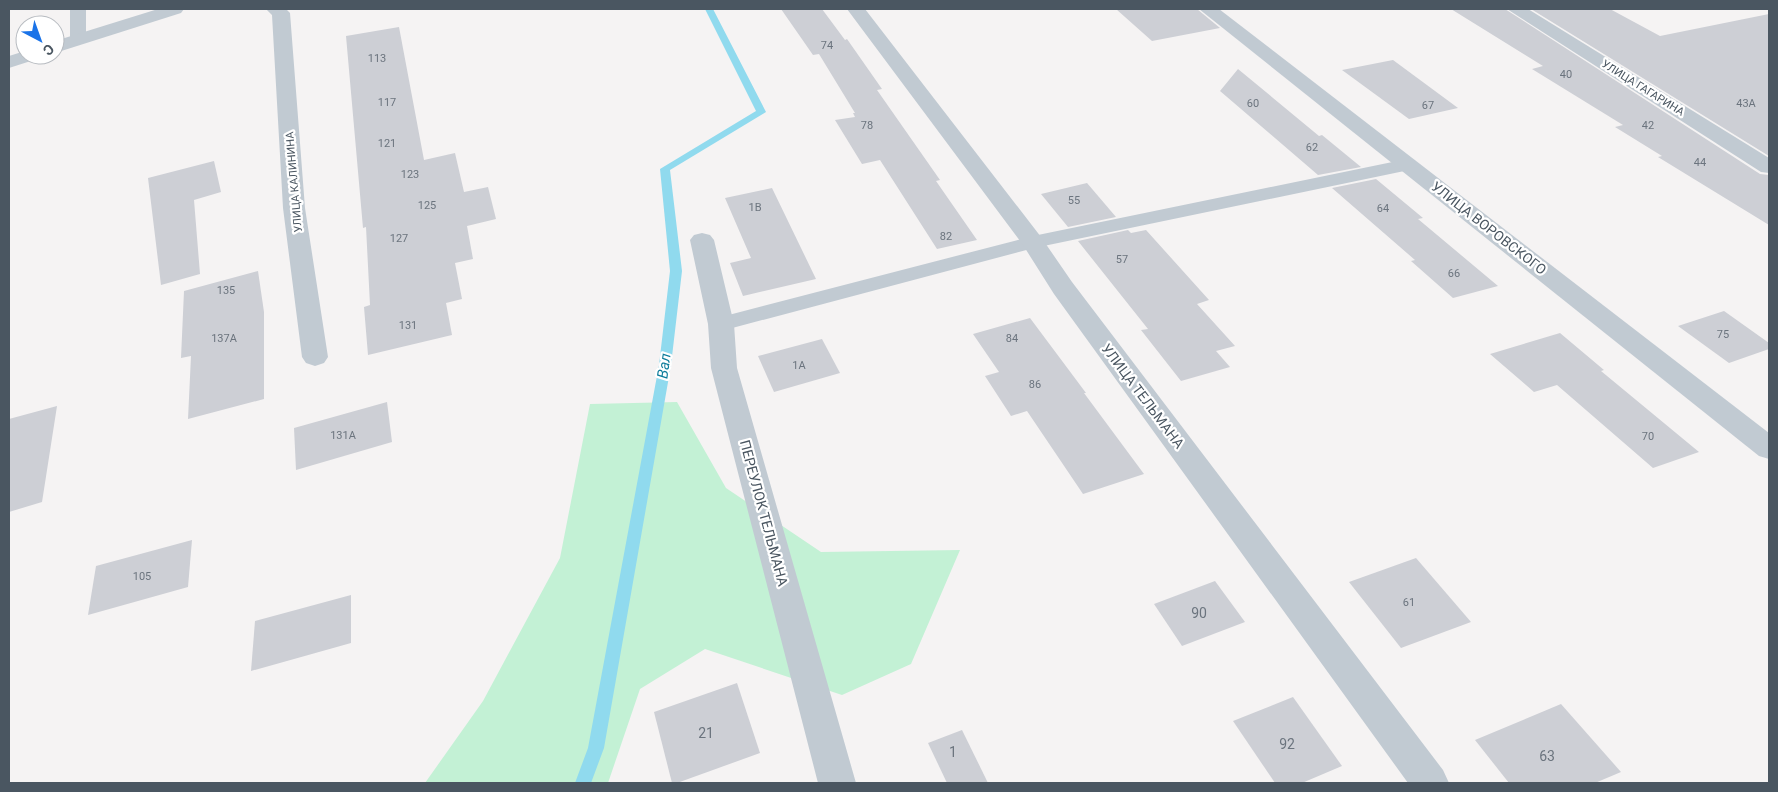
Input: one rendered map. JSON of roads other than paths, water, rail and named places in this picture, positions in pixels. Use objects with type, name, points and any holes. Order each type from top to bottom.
[{"type":"street","points":[[65,44],[175,9]]},
{"type":"street","name":"УЛИЦА КАЛИНИНА","points":[[276,9],[281,13],[294,208],[315,357]]},
{"type":"street","name":"УЛИЦА ТЕЛЬМАНА","points":[[856,9],[1033,242],[1062,288],[1430,783]]},
{"type":"street","name":"УЛИЦА ВОРОВСКОГО","points":[[1208,9],[1769,448]]},
{"type":"street","name":"УЛИЦА ГАГАРИНА","points":[[1516,9],[1769,167]]},
{"type":"street","name":"ПЕРЕУЛОК ТЕЛЬМАНА","points":[[702,240],[721,324],[724,368],[837,783]]},
{"type":"lane","points":[[78,9],[78,40]]},
{"type":"lane","points":[[721,324],[1033,242],[1407,165]]},
{"type":"waterway","name":"Вал","points":[[583,783],[596,748],[665,365],[676,271],[665,169],[761,112],[709,9]]}]
